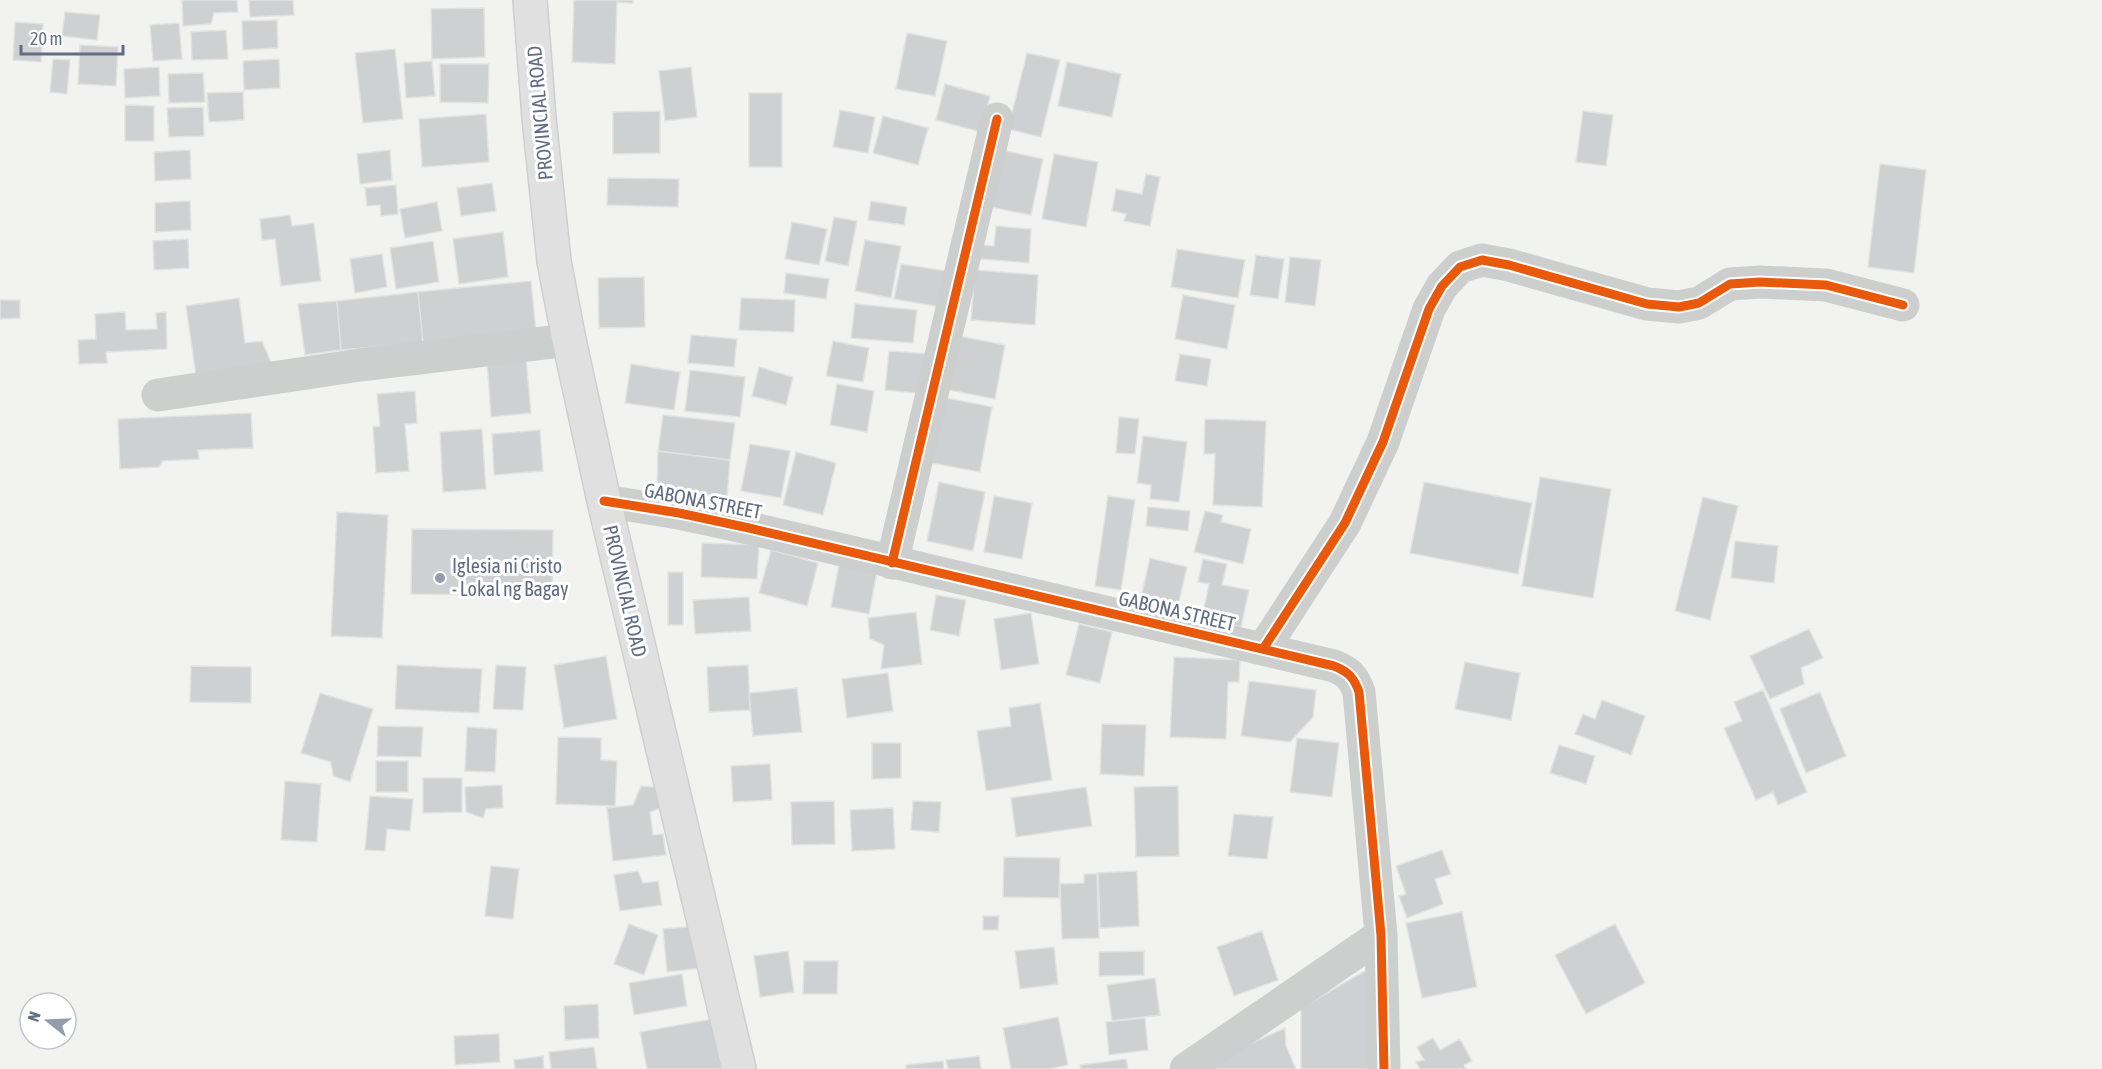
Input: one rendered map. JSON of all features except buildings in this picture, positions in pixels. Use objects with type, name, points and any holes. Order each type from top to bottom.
[{"type":"main road","name":"PROVINCIAL ROAD","points":[[530,0],[539,118],[554,261],[569,340],[604,501],[739,1069]]},
{"type":"street","points":[[892,563],[997,119]]},
{"type":"street","points":[[1263,649],[1345,523],[1383,442],[1429,309],[1442,286],[1460,267],[1482,261],[1509,265],[1647,304],[1679,307],[1700,303],[1730,284],[1760,282],[1826,285],[1903,304]]},
{"type":"street","points":[[158,395],[360,365],[569,340]]},
{"type":"street","name":"GABONA STREET","points":[[604,501],[737,525],[1263,649],[1347,671],[1359,692],[1381,935],[1384,1069]]},
{"type":"street","points":[[1186,1069],[1381,935]]},
{"type":"cycle path","points":[[892,563],[997,119]]},
{"type":"cycle path","points":[[1263,649],[1345,523],[1383,442],[1429,309],[1442,286],[1460,267],[1482,260],[1509,265],[1647,304],[1679,307],[1699,303],[1730,284],[1760,282],[1826,285],[1903,305]]},
{"type":"cycle path","points":[[604,501],[679,513],[749,528],[1334,666],[1347,673],[1353,679],[1359,692],[1381,935],[1384,1069]]},
{"type":"place","name":"Iglesia ni Cristo - Lokal ng Bagay","points":[[440,578]]}]
